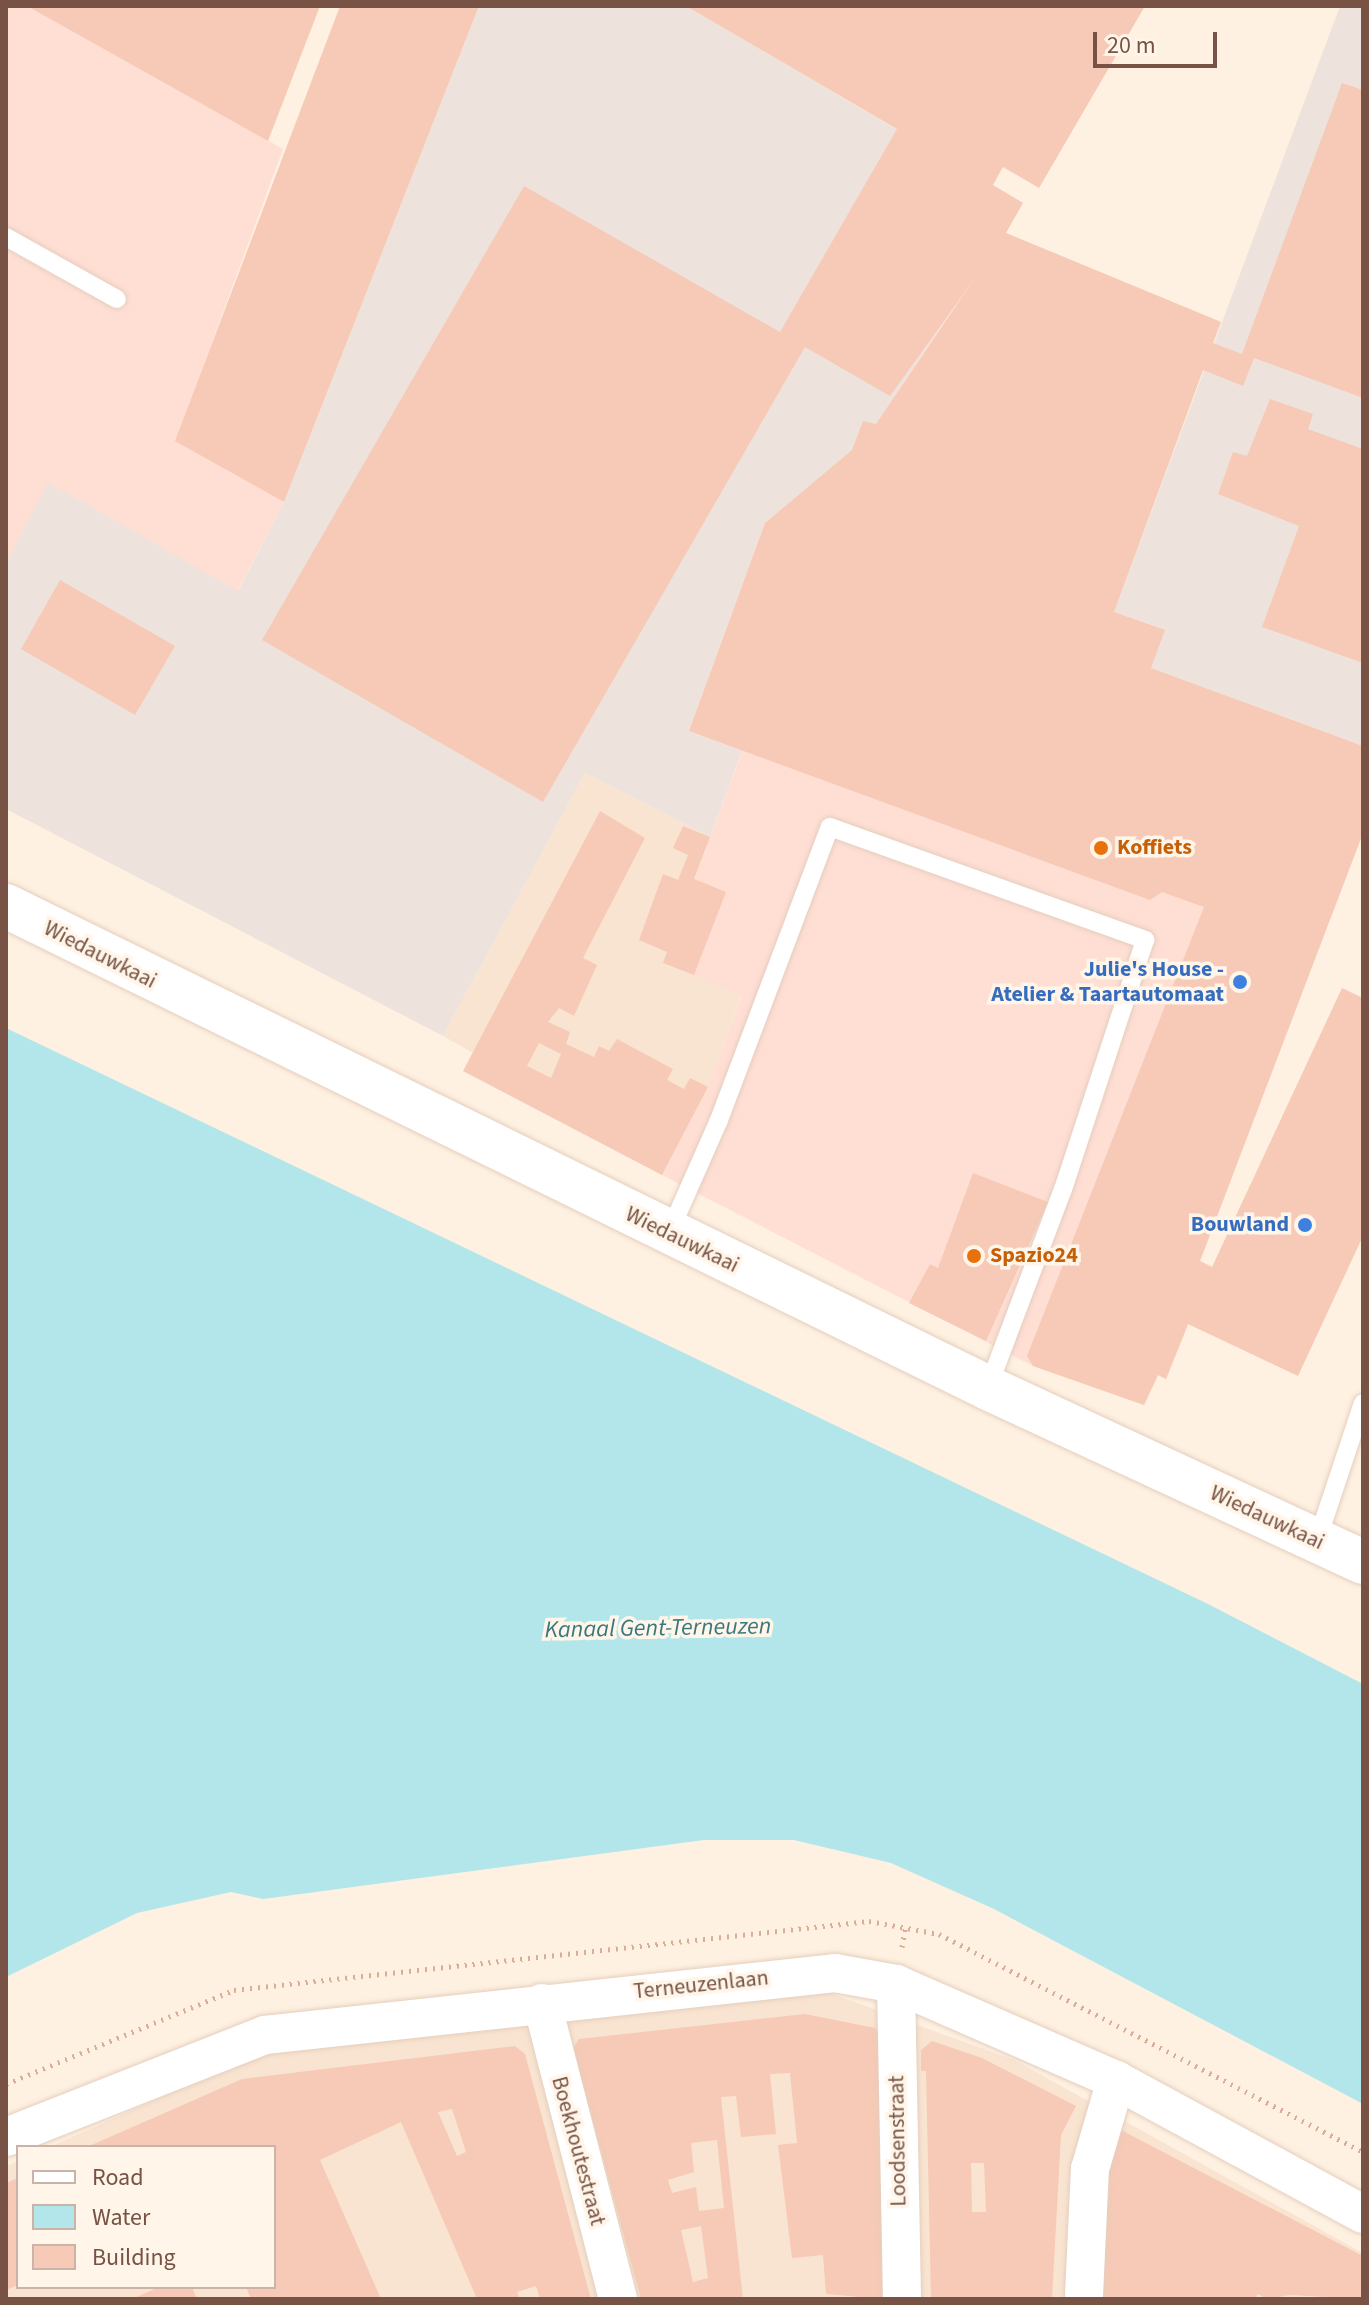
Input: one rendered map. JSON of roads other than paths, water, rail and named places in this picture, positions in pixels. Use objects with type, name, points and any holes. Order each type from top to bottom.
[{"type":"main road","name":"Wiedauwkaai","points":[[6,906],[669,1234],[988,1388],[1363,1562]]},
{"type":"street","name":"Terneuzenlaan","points":[[6,2137],[265,2035],[835,1973],[896,1984],[1116,2080],[1363,2214]]},
{"type":"street","name":"Loodsenstraat","points":[[896,1984],[902,2299]]},
{"type":"street","name":"Boekhoutestraat","points":[[542,2003],[618,2299]]},
{"type":"street","points":[[1084,2295],[1090,2169],[1116,2080]]},
{"type":"lane","points":[[6,237],[117,299]]},
{"type":"lane","points":[[669,1234],[719,1120],[830,827],[1145,940],[1063,1189],[988,1388]]},
{"type":"lane","points":[[1317,1541],[1363,1403]]},
{"type":"water","name":"Kanaal Gent-Terneuzen","points":[[6,1028],[1208,1604],[1363,1684],[1363,2104],[994,1909],[891,1863],[794,1840],[704,1840],[263,1899],[231,1892],[137,1913],[6,1977]]},
{"type":"place","name":"Koffiets","points":[[1101,848]]},
{"type":"place","name":"Julie's House - Atelier & Taartautomaat","points":[[1240,982]]},
{"type":"place","name":"Bouwland","points":[[1305,1225]]},
{"type":"place","name":"Spazio24","points":[[974,1256]]}]
